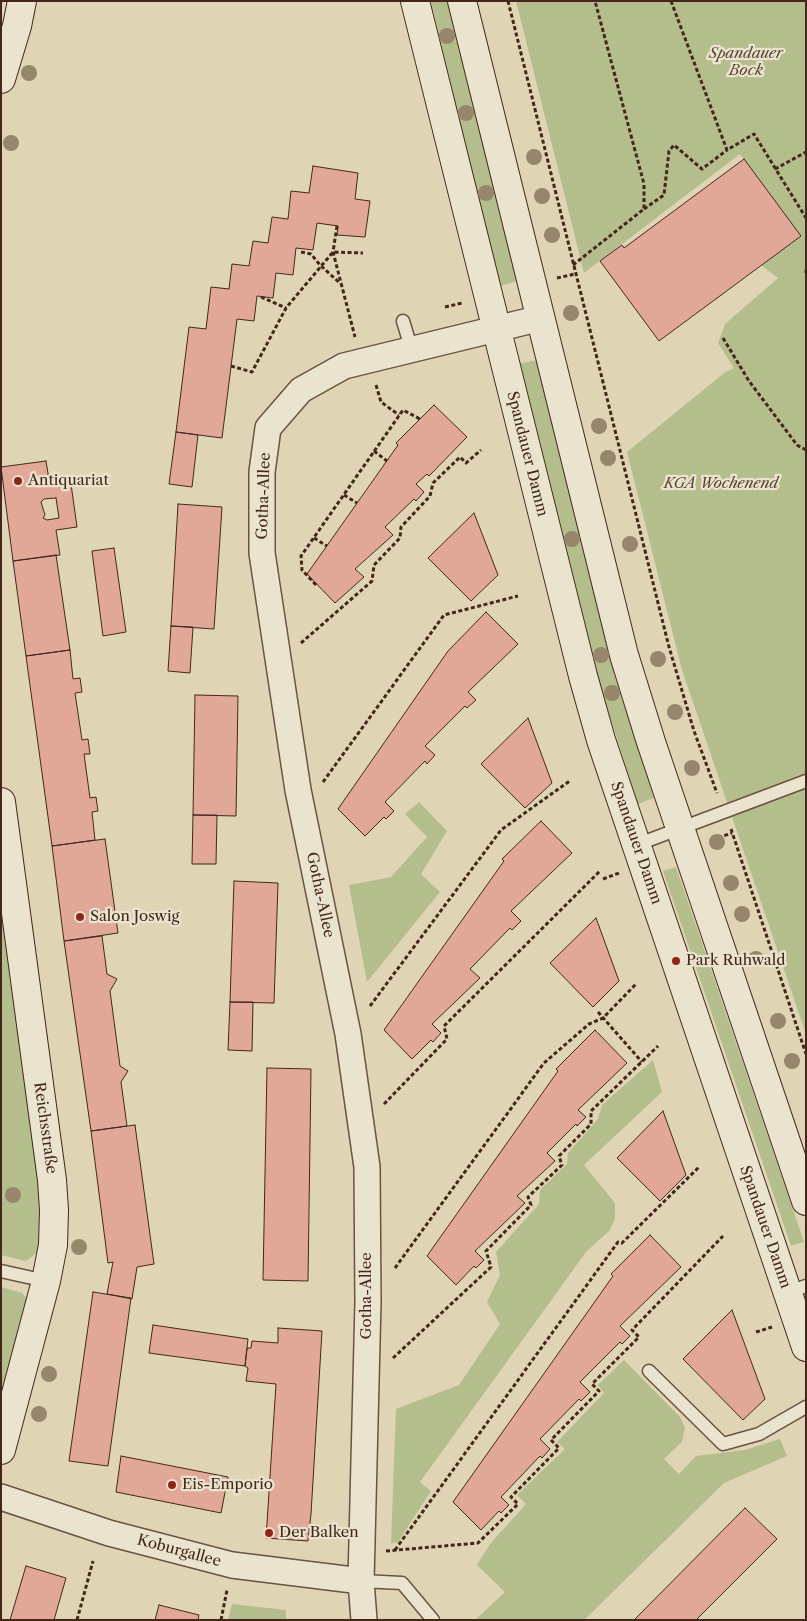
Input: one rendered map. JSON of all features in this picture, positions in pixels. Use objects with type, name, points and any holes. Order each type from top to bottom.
[{"type":"main road","points":[[1,78],[17,26],[22,1]]},
{"type":"main road","name":"Spandauer Damm","points":[[414,1],[583,676],[636,845],[797,1289],[806,1347]]},
{"type":"main road","points":[[462,1],[624,655],[680,829],[806,1201]]},
{"type":"main road","name":"Reichsstraße","points":[[1,1450],[46,1281],[53,1245],[52,1180],[2,816]]},
{"type":"street","points":[[496,331],[541,318]]},
{"type":"street","name":"Gotha-Allee","points":[[364,1620],[361,1582],[368,1302],[367,1167],[348,1034],[295,770],[262,553],[262,477],[268,428],[301,390],[344,366],[496,331]]},
{"type":"street","name":"Koburgallee","points":[[1,1497],[109,1532],[232,1565],[361,1582]]},
{"type":"lane","points":[[403,322],[412,351]]},
{"type":"lane","points":[[636,845],[806,781]]},
{"type":"lane","points":[[1,1271],[46,1281]]},
{"type":"lane","points":[[649,1371],[723,1444],[759,1434],[806,1407]]},
{"type":"lane","points":[[361,1582],[402,1582],[433,1620]]},
{"type":"path","points":[[508,1],[669,648],[694,731],[724,812],[806,1054]]},
{"type":"path","points":[[596,1],[644,184],[644,209]]},
{"type":"path","points":[[671,1],[727,150]]},
{"type":"path","points":[[573,265],[664,195],[669,151],[674,144],[702,169],[727,150],[754,134],[806,218]]},
{"type":"path","points":[[775,169],[806,152]]},
{"type":"path","points":[[337,226],[333,252],[355,338]]},
{"type":"path","points":[[301,252],[311,254],[343,286]]},
{"type":"path","points":[[231,366],[252,372],[286,308],[320,265],[333,252],[363,253]]},
{"type":"path","points":[[261,297],[286,308]]},
{"type":"path","points":[[723,338],[750,381],[797,444],[806,450]]},
{"type":"path","points":[[375,382],[381,402],[399,415]]},
{"type":"path","points":[[316,586],[302,570],[302,556],[403,410],[420,419]]},
{"type":"path","points":[[298,645],[372,581],[374,565],[400,538],[401,527],[430,496],[433,483],[460,457],[466,463],[481,450]]},
{"type":"path","points":[[374,451],[387,460]]},
{"type":"path","points":[[344,495],[357,504]]},
{"type":"path","points":[[314,538],[326,546]]},
{"type":"path","points":[[322,782],[444,615],[518,596]]},
{"type":"path","points":[[368,1009],[501,830],[571,780]]},
{"type":"path","points":[[383,1105],[448,1039],[444,1026],[600,871]]},
{"type":"path","points":[[395,1268],[544,1063],[589,1024],[603,1018],[637,983]]},
{"type":"path","points":[[598,1012],[642,1062]]},
{"type":"path","points":[[391,1360],[491,1268],[486,1251],[531,1205],[528,1197],[562,1165],[559,1156],[591,1124],[590,1111],[658,1046]]},
{"type":"path","points":[[395,1550],[618,1242],[622,1243],[699,1167]]},
{"type":"path","points":[[386,1551],[478,1543],[518,1504],[511,1497],[559,1448],[551,1440],[599,1392],[592,1384],[639,1337],[632,1330],[723,1236]]},
{"type":"path","points":[[77,1620],[93,1561]]},
{"type":"green space","points":[[431,1],[447,1],[517,281],[500,286]]},
{"type":"green space","points":[[516,1],[806,1],[806,1034],[682,670],[627,452],[724,373],[734,368],[718,343],[725,324],[778,278],[761,265],[801,236],[740,154],[584,273]]},
{"type":"green space","points":[[537,360],[615,677],[654,798],[638,804],[601,689],[518,364]]},
{"type":"green space","points":[[419,802],[447,831],[421,874],[440,892],[367,982],[349,885],[391,877],[427,837],[405,814]]},
{"type":"green space","points":[[676,867],[804,1242],[791,1246],[663,871]]},
{"type":"green space","points":[[1,891],[40,1181],[39,1251],[26,1261],[1,1255]]},
{"type":"green space","points":[[653,1060],[662,1092],[584,1165],[615,1203],[615,1219],[610,1230],[586,1252],[420,1482],[431,1491],[398,1542],[391,1543],[396,1409],[459,1385],[500,1324],[487,1302],[500,1275],[496,1252],[539,1204],[540,1190],[567,1164],[568,1153],[598,1119],[602,1105]]},
{"type":"green space","points":[[1,1287],[22,1293],[29,1301],[1,1404]]},
{"type":"green space","points":[[624,1360],[680,1417],[685,1428],[682,1442],[664,1459],[679,1474],[696,1456],[745,1450],[780,1439],[787,1456],[724,1483],[584,1620],[475,1620],[505,1592],[477,1565],[490,1544],[526,1504],[517,1495],[565,1449],[557,1442],[604,1393],[598,1385]]},
{"type":"green space","points":[[232,1604],[286,1610],[286,1620],[228,1620]]},
{"type":"building","points":[[744,159],[801,236],[659,341],[600,261],[622,245],[624,248]]},
{"type":"building","points":[[313,166],[358,173],[355,199],[370,201],[365,237],[337,235],[338,226],[317,223],[313,250],[296,248],[293,275],[276,273],[273,298],[257,296],[254,321],[237,319],[222,438],[176,432],[189,327],[206,329],[211,287],[229,289],[232,264],[249,266],[253,241],[268,243],[272,217],[288,219],[291,191],[309,193]]},
{"type":"building","points":[[434,405],[467,437],[429,476],[427,474],[416,484],[424,492],[385,527],[393,535],[355,569],[364,577],[335,603],[307,574],[398,445],[396,443]]},
{"type":"building","points":[[176,432],[198,435],[192,487],[169,484]]},
{"type":"building","points":[[46,461],[50,486],[71,484],[77,527],[56,530],[60,555],[13,561],[1,467]],"holes":[[[56,498],[59,518],[47,520],[43,518],[45,515],[41,502],[44,499]]]},
{"type":"building","points":[[178,504],[222,507],[214,629],[171,626]]},
{"type":"building","points":[[474,513],[498,575],[471,601],[428,558]]},
{"type":"building","points":[[114,548],[126,632],[103,636],[92,551]]},
{"type":"building","points":[[56,555],[70,650],[26,656],[13,561]]},
{"type":"building","points":[[486,612],[518,644],[468,692],[476,700],[467,708],[465,706],[425,746],[435,755],[427,764],[425,761],[385,802],[394,811],[386,819],[384,817],[365,836],[338,809],[448,651]]},
{"type":"building","points":[[171,626],[193,627],[190,673],[168,671]]},
{"type":"building","points":[[70,650],[73,679],[80,678],[82,692],[75,693],[82,740],[88,739],[90,754],[84,754],[90,798],[96,797],[98,811],[92,812],[95,840],[52,846],[26,656]]},
{"type":"building","points":[[195,695],[238,696],[236,816],[193,815]]},
{"type":"building","points":[[528,718],[552,783],[525,808],[481,764]]},
{"type":"building","points":[[193,815],[217,815],[216,864],[192,864]]},
{"type":"building","points":[[541,821],[572,853],[511,911],[521,921],[512,930],[510,928],[470,969],[480,978],[432,1024],[441,1033],[412,1059],[384,1030],[504,861],[502,859]]},
{"type":"building","points":[[105,839],[118,933],[64,941],[52,846]]},
{"type":"building","points":[[234,881],[278,883],[274,1003],[230,1002]]},
{"type":"building","points":[[596,918],[619,981],[593,1007],[550,963]]},
{"type":"building","points":[[102,936],[107,974],[117,979],[110,991],[120,1066],[128,1071],[121,1082],[127,1126],[91,1131],[64,941]]},
{"type":"building","points":[[230,1002],[253,1002],[252,1051],[228,1050]]},
{"type":"building","points":[[595,1030],[627,1063],[578,1110],[586,1117],[577,1126],[576,1124],[547,1153],[555,1161],[517,1196],[525,1203],[475,1251],[484,1260],[476,1268],[474,1266],[456,1285],[427,1256],[558,1071],[556,1069]]},
{"type":"building","points":[[267,1068],[311,1069],[308,1281],[263,1280]]},
{"type":"building","points":[[663,1111],[686,1175],[660,1201],[617,1158]]},
{"type":"building","points":[[135,1125],[154,1264],[137,1267],[132,1299],[107,1294],[113,1262],[108,1263],[91,1131]]},
{"type":"building","points":[[650,1235],[681,1267],[620,1326],[630,1336],[622,1344],[620,1342],[580,1382],[590,1392],[581,1401],[579,1399],[540,1439],[550,1449],[542,1458],[540,1456],[501,1497],[509,1505],[501,1513],[499,1511],[481,1530],[453,1502],[613,1276],[611,1274]]},
{"type":"building","points":[[93,1292],[131,1298],[108,1466],[69,1461]]},
{"type":"building","points":[[732,1310],[765,1399],[743,1420],[683,1359]]},
{"type":"building","points":[[153,1325],[248,1339],[245,1366],[149,1353]]},
{"type":"building","points":[[278,1328],[322,1331],[308,1541],[266,1538],[276,1384],[246,1381],[248,1368],[245,1366],[247,1348],[251,1348],[252,1341],[278,1343]]},
{"type":"building","name":"Eis-Emporio","points":[[121,1456],[228,1477],[221,1513],[116,1492]]},
{"type":"building","points":[[745,1508],[777,1539],[696,1620],[634,1620]]},
{"type":"building","points":[[26,1566],[66,1578],[54,1620],[10,1620]]},
{"type":"building","points":[[159,1605],[199,1615],[198,1620],[155,1620]]},
{"type":"place","name":"Antiquariat","points":[[18,481]]},
{"type":"place","name":"Salon Joswig","points":[[80,917]]},
{"type":"place","name":"Park Ruhwald","points":[[676,961]]},
{"type":"place","name":"Eis-Emporio","points":[[172,1485]]},
{"type":"place","name":"Der Balken","points":[[269,1533]]},
{"type":"park label","name":"Spandauer Bock","points":[[746,62]]},
{"type":"park label","name":"KGA Wochenend","points":[[721,484]]}]
